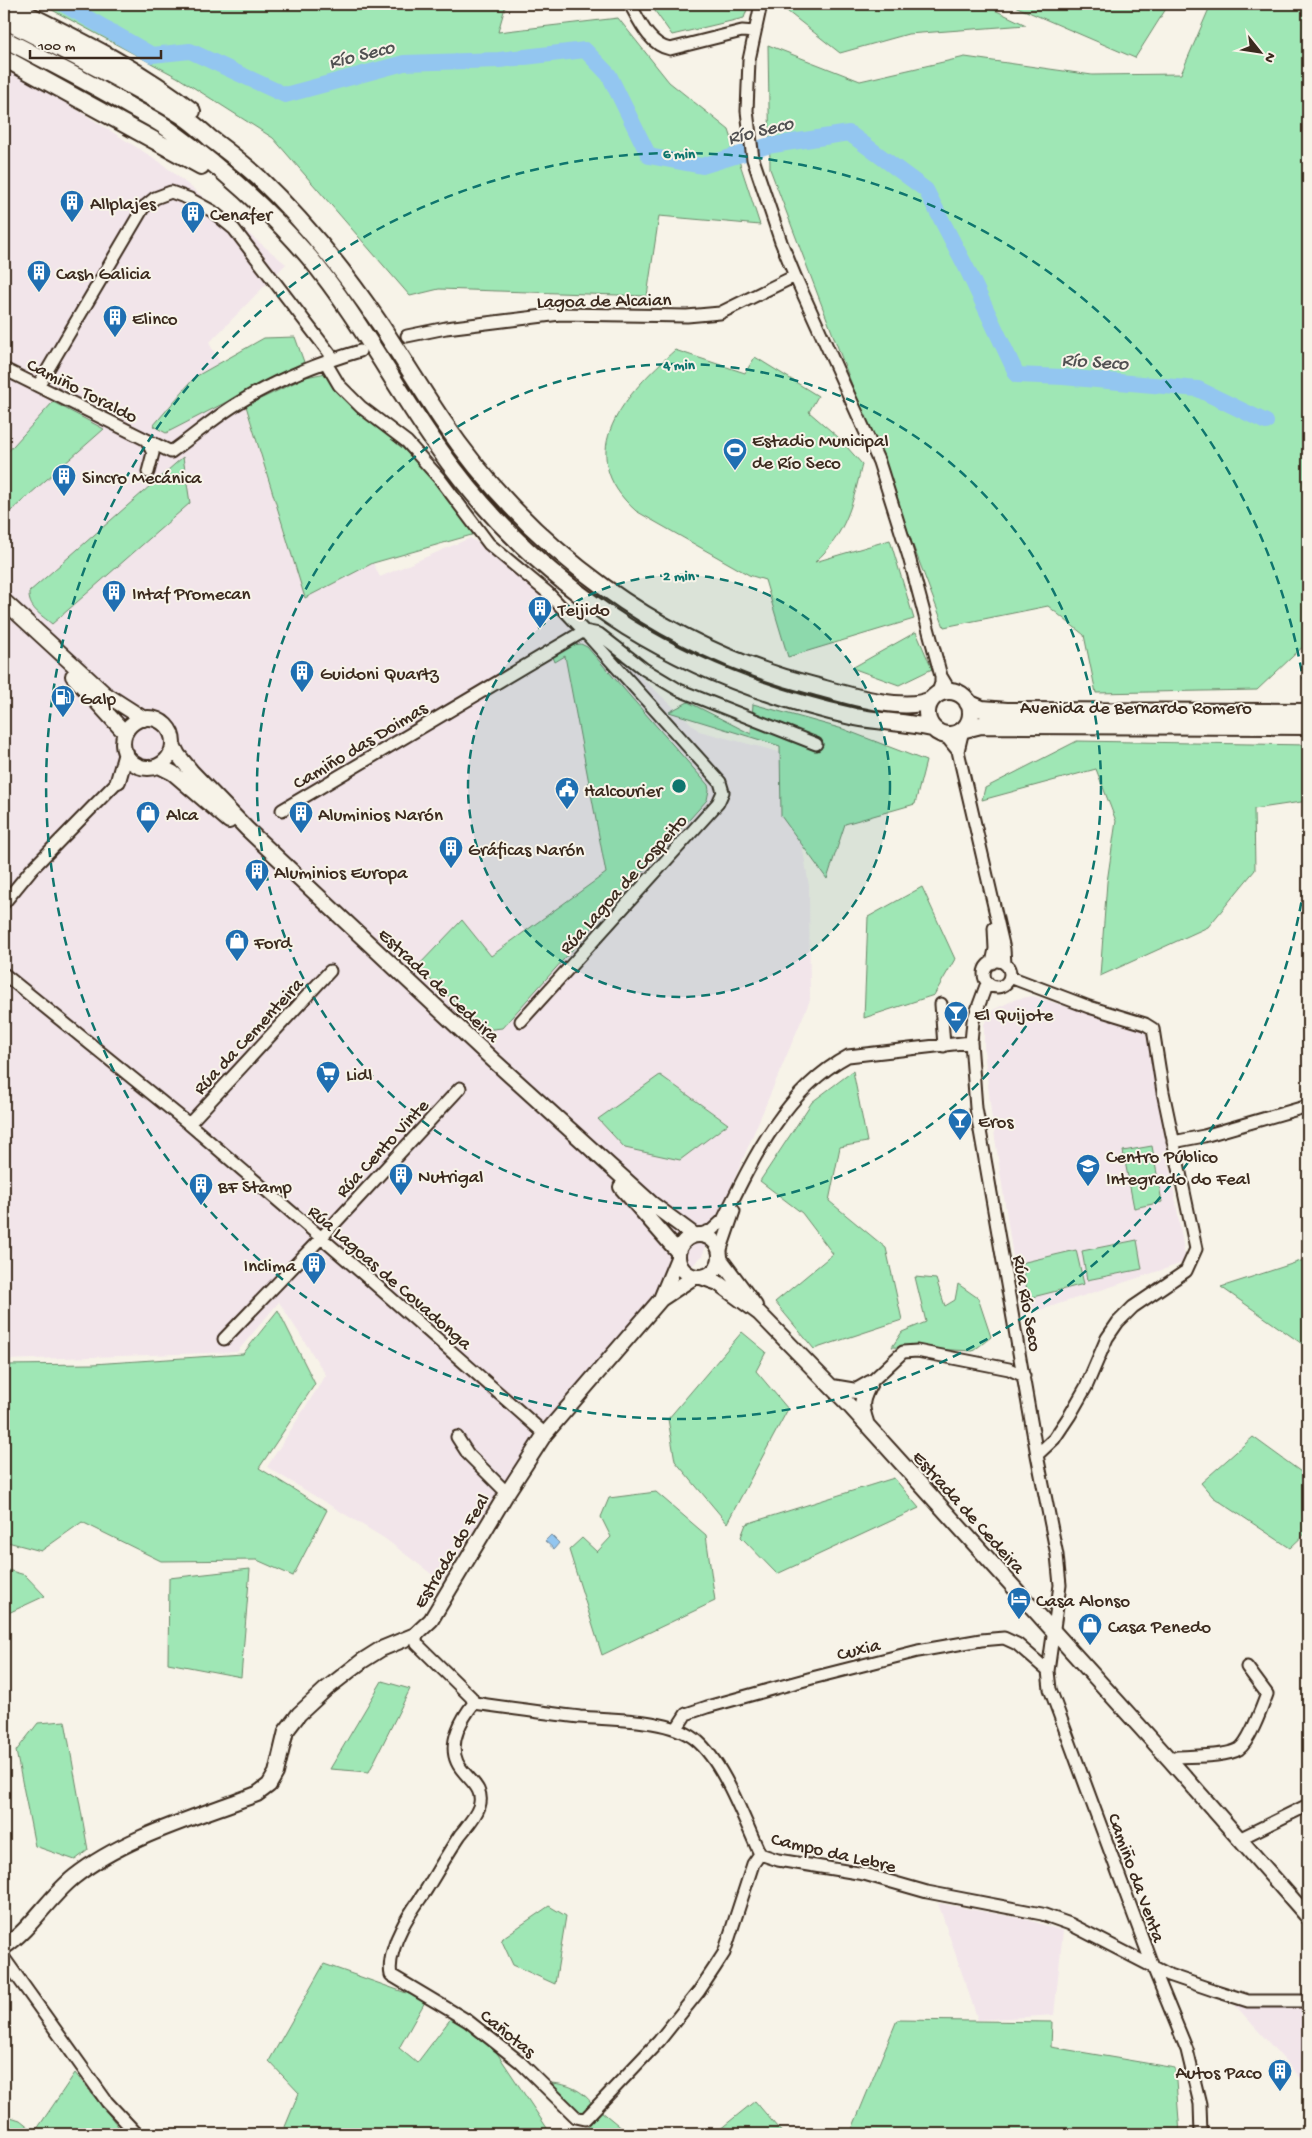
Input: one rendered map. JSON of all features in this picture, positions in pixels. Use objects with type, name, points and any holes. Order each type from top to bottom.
[{"type":"highway","points":[[4,39],[96,86],[166,127],[242,190],[289,235],[350,311],[436,446],[460,478],[495,518],[538,560],[582,596],[673,654],[772,696],[866,719],[939,732],[957,734],[964,729],[970,716],[968,703],[960,694],[942,692],[922,704],[910,706],[860,698],[759,670],[694,641],[649,617],[582,571],[560,554],[518,515],[479,470],[443,422],[379,322],[321,244],[257,176],[219,132],[156,85],[124,65],[7,4]]},
{"type":"highway","points":[[4,20],[181,115],[257,176]]},
{"type":"highway","points":[[4,58],[242,190]]},
{"type":"highway","points":[[934,697],[927,711],[929,723],[939,732]]},
{"type":"highway","name":"Avenida de Bernardo Romero","points":[[968,703],[982,709],[1007,711],[1308,712]]},
{"type":"highway","name":"Avenida de Bernardo Romero","points":[[964,729],[981,725],[1308,726]]},
{"type":"main road","points":[[4,601],[105,694],[144,718],[155,719],[164,724],[171,733],[174,747],[169,758],[159,766],[150,768],[141,767],[132,762],[123,744],[125,733],[133,724],[144,718]]},
{"type":"main road","points":[[4,610],[56,658],[125,733]]},
{"type":"main road","name":"Estrada de Cedeira","points":[[174,747],[178,756],[247,829],[472,1040],[652,1204],[684,1229],[698,1234]]},
{"type":"main road","points":[[118,781],[126,753]]},
{"type":"main road","name":"Estrada de Cedeira","points":[[159,766],[173,773],[246,835],[629,1195],[678,1255]]},
{"type":"main road","points":[[118,781],[141,767]]},
{"type":"main road","points":[[698,1234],[714,1240],[720,1255],[714,1271],[698,1277],[682,1269],[678,1255],[683,1242],[698,1234]]},
{"type":"main road","name":"Estrada do Feal","points":[[661,1299],[678,1255]]},
{"type":"main road","name":"Estrada de Cedeira","points":[[720,1255],[759,1313]]},
{"type":"main road","name":"Estrada de Cedeira","points":[[698,1277],[718,1283],[759,1313],[832,1387],[1170,1760],[1308,1917]]},
{"type":"main road","name":"Estrada do Feal","points":[[4,1947],[28,1928],[73,1878],[94,1863],[147,1836],[257,1794],[269,1785],[276,1773],[286,1731],[299,1714],[326,1689],[362,1661],[381,1649],[415,1635],[431,1620],[507,1492],[545,1434],[661,1299],[698,1277]]},
{"type":"main road","points":[[832,1387],[856,1391],[870,1383]]},
{"type":"main road","points":[[848,1404],[870,1383]]},
{"type":"main road","points":[[866,1423],[861,1408],[862,1398],[870,1383]]},
{"type":"street","points":[[630,4],[653,40],[660,47],[670,49],[742,31],[755,32]]},
{"type":"street","points":[[762,4],[749,60],[747,111],[753,159],[781,242],[795,276],[879,462],[909,556],[941,676],[941,683],[934,697]]},
{"type":"street","points":[[38,386],[143,208],[155,198],[171,192],[198,203],[234,229],[330,361],[339,384],[361,408],[407,442],[427,464],[489,544],[548,593],[584,631],[599,634],[644,669],[680,690],[816,744]]},
{"type":"street","name":"Lagoa de Alcaian","points":[[407,336],[446,328],[560,314],[687,316],[720,313],[795,276]]},
{"type":"street","points":[[330,361],[360,351]]},
{"type":"street","name":"Camiño Toraldo","points":[[4,369],[171,452],[238,402],[279,381],[330,361]]},
{"type":"street","points":[[146,440],[153,453],[148,472]]},
{"type":"street","name":"Camiño das Doimas","points":[[282,810],[584,631]]},
{"type":"street","name":"Rúa Lagoa de Cospeito","points":[[521,1021],[718,803],[724,792],[720,782],[584,631]]},
{"type":"street","points":[[941,676],[947,686],[954,692]]},
{"type":"street","points":[[964,729],[958,751],[1004,949],[1005,964],[1009,970],[1010,977],[1006,984],[998,987],[987,983],[984,977],[985,970],[992,962],[995,949],[993,904]]},
{"type":"street","points":[[939,732],[958,751]]},
{"type":"street","points":[[4,903],[31,870],[118,781]]},
{"type":"street","points":[[992,962],[1005,964]]},
{"type":"street","name":"Rúa da Cementeira","points":[[189,1124],[330,971]]},
{"type":"street","name":"Rúa Lagoas de Covadonga","points":[[4,974],[189,1124],[545,1434]]},
{"type":"street","points":[[1010,977],[1089,1007],[1145,1024],[1153,1029],[1173,1142],[1196,1249],[1186,1271],[1133,1307],[1118,1322],[1108,1338],[1086,1387],[1070,1415],[1054,1439],[1037,1455]]},
{"type":"street","name":"Rúa Río Seco","points":[[987,983],[973,1021],[971,1042],[976,1108],[1037,1455],[1057,1555],[1060,1585],[1053,1630]]},
{"type":"street","points":[[940,1004],[944,1046]]},
{"type":"street","points":[[698,1234],[712,1230],[723,1220],[780,1117],[820,1074],[834,1064],[848,1056],[971,1042]]},
{"type":"street","name":"Rúa Cento Vinte","points":[[224,1338],[321,1238],[460,1088]]},
{"type":"street","points":[[1173,1142],[1204,1136],[1308,1106]]},
{"type":"street","points":[[720,1255],[747,1174]]},
{"type":"street","points":[[870,1383],[903,1352],[917,1351],[1009,1369],[1024,1376]]},
{"type":"street","points":[[990,1365],[1008,1364],[1020,1356]]},
{"type":"street","points":[[457,1437],[468,1454],[507,1492]]},
{"type":"street","name":"Camiño da Venta","points":[[1053,1630],[1048,1671],[1050,1689],[1153,1967],[1186,2050],[1200,2104],[1202,2134]]},
{"type":"street","points":[[415,1635],[417,1644],[471,1697],[474,1703]]},
{"type":"street","name":"Cuxia","points":[[677,1728],[686,1714],[707,1707],[918,1651],[981,1640],[1004,1638],[1017,1644],[1048,1671]]},
{"type":"street","points":[[1170,1760],[1178,1757],[1231,1752],[1240,1748],[1248,1737],[1267,1694],[1246,1667]]},
{"type":"street","name":"Campo da Lebre","points":[[474,1703],[677,1728],[695,1739],[718,1768],[760,1854],[778,1860],[864,1874],[927,1892],[1042,1914],[1070,1924],[1153,1967],[1186,1981],[1248,2001],[1308,2002]]},
{"type":"street","name":"Cañotas","points":[[474,1703],[457,1733],[453,1748],[457,1762],[477,1786],[481,1797],[480,1805],[476,1815],[460,1836],[401,1929],[389,1967],[391,1976],[468,2021],[520,2062],[576,2117],[585,2119],[659,2041],[700,1991],[724,1953],[753,1864],[760,1854]]},
{"type":"street","points":[[1239,1839],[1308,1805]]},
{"type":"street","points":[[4,1958],[107,2102],[137,2134]]},
{"type":"shaded area","points":[[4,66],[160,162],[286,264],[209,343],[245,406],[305,598],[373,563],[380,577],[470,538],[549,583],[596,635],[699,731],[787,754],[809,886],[810,1000],[702,1256],[676,1282],[645,1305],[546,1420],[442,1582],[384,1538],[267,1467],[326,1375],[279,1302],[237,1352],[4,1360]]},
{"type":"shaded area","name":"Centro Público Integrado do Feal","points":[[1033,996],[1147,1032],[1186,1262],[1022,1316],[991,1112],[984,1050],[984,1024],[993,1010],[1016,999]]},
{"type":"shaded area","points":[[938,1903],[1029,1920],[1063,1931],[1054,2015],[978,2020]]},
{"type":"shaded area","points":[[1242,2003],[1308,2005],[1308,2086],[1235,2005]]},
{"type":"green space","points":[[41,4],[506,4],[498,32],[618,18],[669,82],[729,130],[760,225],[659,216],[647,296],[439,289],[410,296],[273,138],[177,77]]},
{"type":"green space","points":[[650,4],[749,4],[744,18],[672,35]]},
{"type":"green space","points":[[778,4],[982,4],[1026,25],[908,34],[840,53]]},
{"type":"green space","points":[[1010,4],[1169,4],[1135,58]]},
{"type":"green space","points":[[1211,4],[1308,4],[1308,642],[1257,690],[1096,693],[1084,635],[1048,606],[944,627],[770,169],[768,45],[860,81],[965,57],[1092,75],[1181,74]]},
{"type":"green space","points":[[295,337],[304,362],[166,433],[153,426],[195,377],[264,338]]},
{"type":"green space","name":"Estadio Municipal de Río Seco","points":[[675,350],[745,373],[755,357],[818,396],[809,412],[838,437],[862,464],[847,517],[834,540],[815,562],[890,540],[914,619],[788,657],[765,580],[749,575],[636,511],[617,489],[607,467],[606,446],[612,425],[624,405],[639,385]]},
{"type":"green space","points":[[326,373],[350,404],[401,447],[436,482],[475,534],[373,563],[305,598],[246,406],[306,377]]},
{"type":"green space","points":[[53,402],[104,429],[4,517],[4,456]]},
{"type":"green space","points":[[183,457],[190,503],[52,624],[39,614],[30,602],[29,592]]},
{"type":"green space","points":[[916,632],[932,669],[899,685],[852,668]]},
{"type":"green space","points":[[581,644],[587,647],[708,785],[707,800],[502,1028],[485,1030],[417,967],[462,920],[491,956],[606,873],[565,656],[555,662],[553,657],[573,645]]},
{"type":"green space","points":[[688,702],[751,734],[753,704],[843,729],[926,761],[915,804],[845,824],[827,879],[781,816],[780,746],[669,712]]},
{"type":"green space","points":[[1077,741],[1308,745],[1308,801],[1254,809],[1255,870],[1208,927],[1100,976],[1107,882],[1116,821],[1096,769],[982,800],[985,788]]},
{"type":"green space","points":[[922,887],[955,959],[934,995],[864,1018],[868,917]]},
{"type":"green space","points":[[853,1071],[867,1142],[840,1147],[829,1201],[886,1248],[902,1320],[814,1349],[775,1302],[833,1254],[802,1213],[760,1181],[812,1102]]},
{"type":"green space","points":[[660,1075],[728,1124],[680,1160],[625,1148],[598,1119]]},
{"type":"green space","points":[[1152,1146],[1162,1202],[1134,1208],[1123,1151]]},
{"type":"green space","points":[[1137,1240],[1142,1269],[1087,1280],[1082,1251]]},
{"type":"green space","points":[[1076,1250],[1084,1284],[1029,1298],[1021,1263]]},
{"type":"green space","points":[[1308,1257],[1308,1348],[1221,1287],[1304,1260]]},
{"type":"green space","points":[[915,1277],[936,1279],[945,1306],[955,1300],[958,1284],[978,1298],[991,1337],[973,1351],[892,1347],[902,1332],[926,1322]]},
{"type":"green space","points":[[278,1310],[315,1384],[259,1468],[327,1510],[293,1576],[257,1560],[161,1561],[82,1522],[41,1551],[4,1541],[4,1365],[93,1364],[243,1354]]},
{"type":"green space","points":[[742,1332],[766,1352],[756,1371],[788,1409],[727,1523],[675,1461],[668,1419]]},
{"type":"green space","points":[[1253,1437],[1308,1477],[1308,1531],[1290,1548],[1213,1497],[1201,1483]]},
{"type":"green space","points":[[894,1478],[919,1508],[777,1574],[741,1537],[746,1524]]},
{"type":"green space","points":[[656,1492],[706,1535],[715,1601],[602,1655],[569,1550],[582,1538],[597,1552],[611,1537],[601,1517],[609,1498]]},
{"type":"green space","points":[[4,1569],[25,1575],[45,1596],[4,1615]]},
{"type":"green space","points":[[250,1569],[241,1677],[168,1663],[169,1578]]},
{"type":"green space","points":[[382,1681],[410,1689],[369,1772],[330,1769]]},
{"type":"green space","points":[[65,1721],[88,1850],[75,1860],[35,1846],[16,1751],[38,1723]]},
{"type":"green space","points":[[549,1906],[566,1916],[555,1984],[513,1965],[501,1939]]},
{"type":"green space","points":[[324,1964],[426,2000],[399,2048],[417,2063],[452,2017],[493,2047],[547,2128],[545,2134],[282,2134],[299,2093],[269,2061]]},
{"type":"green space","points":[[897,2020],[1052,2022],[1051,2047],[1175,2068],[1180,2134],[850,2134]]},
{"type":"green space","points":[[75,2073],[122,2131],[120,2134],[4,2134],[4,2115],[20,2120],[35,2132]]},
{"type":"green space","points":[[551,2083],[575,2089],[585,2095],[593,2105],[585,2112],[575,2113],[553,2091]]},
{"type":"green space","points":[[755,2101],[783,2134],[714,2134]]},
{"type":"green space","points":[[601,2111],[629,2134],[582,2134]]},
{"type":"water","points":[[551,1535],[559,1543],[554,1549],[545,1541]]},
{"type":"waterway","name":"Río Seco","points":[[63,4],[152,55],[190,51],[285,95],[404,63],[499,60],[585,50],[609,75],[649,156],[702,166],[767,146],[849,133],[926,190],[967,269],[1017,375],[1063,377],[1198,389],[1266,422]]},
{"type":"place","name":"Allplajes","points":[[72,223]]},
{"type":"place","name":"Cenafer","points":[[193,234]]},
{"type":"place","name":"Cash Galicia","points":[[39,293]]},
{"type":"place","name":"Elinco","points":[[115,338]]},
{"type":"place","name":"Estadio Municipal de Río Seco","points":[[735,471]]},
{"type":"place","name":"Sincro Mecánica","points":[[64,497]]},
{"type":"place","name":"Intaf Promecan","points":[[114,613]]},
{"type":"place","name":"Teijido","points":[[540,629]]},
{"type":"place","name":"Guidoni Quartz","points":[[302,693]]},
{"type":"place","name":"Galp","points":[[63,718]]},
{"type":"place","name":"Halcourier","points":[[567,810]]},
{"type":"place","name":"Alca","points":[[148,834]]},
{"type":"place","name":"Aluminios Narón","points":[[301,834]]},
{"type":"place","name":"Gráficas Narón","points":[[451,869]]},
{"type":"place","name":"Aluminios Europa","points":[[257,892]]},
{"type":"place","name":"Ford","points":[[237,962]]},
{"type":"place","name":"El Quijote","points":[[956,1034]]},
{"type":"place","name":"Lidl","points":[[328,1094]]},
{"type":"place","name":"Eros","points":[[960,1141]]},
{"type":"place","name":"Centro Público Integrado do Feal","points":[[1088,1187]]},
{"type":"place","name":"Nutrigal","points":[[401,1196]]},
{"type":"place","name":"BF Stamp","points":[[201,1206]]},
{"type":"place","name":"Inclima","points":[[314,1285]]},
{"type":"place","name":"Casa Alonso","points":[[1019,1620]]},
{"type":"place","name":"Casa Penedo","points":[[1090,1646]]},
{"type":"place","name":"Autos Paco","points":[[1280,2092]]}]
